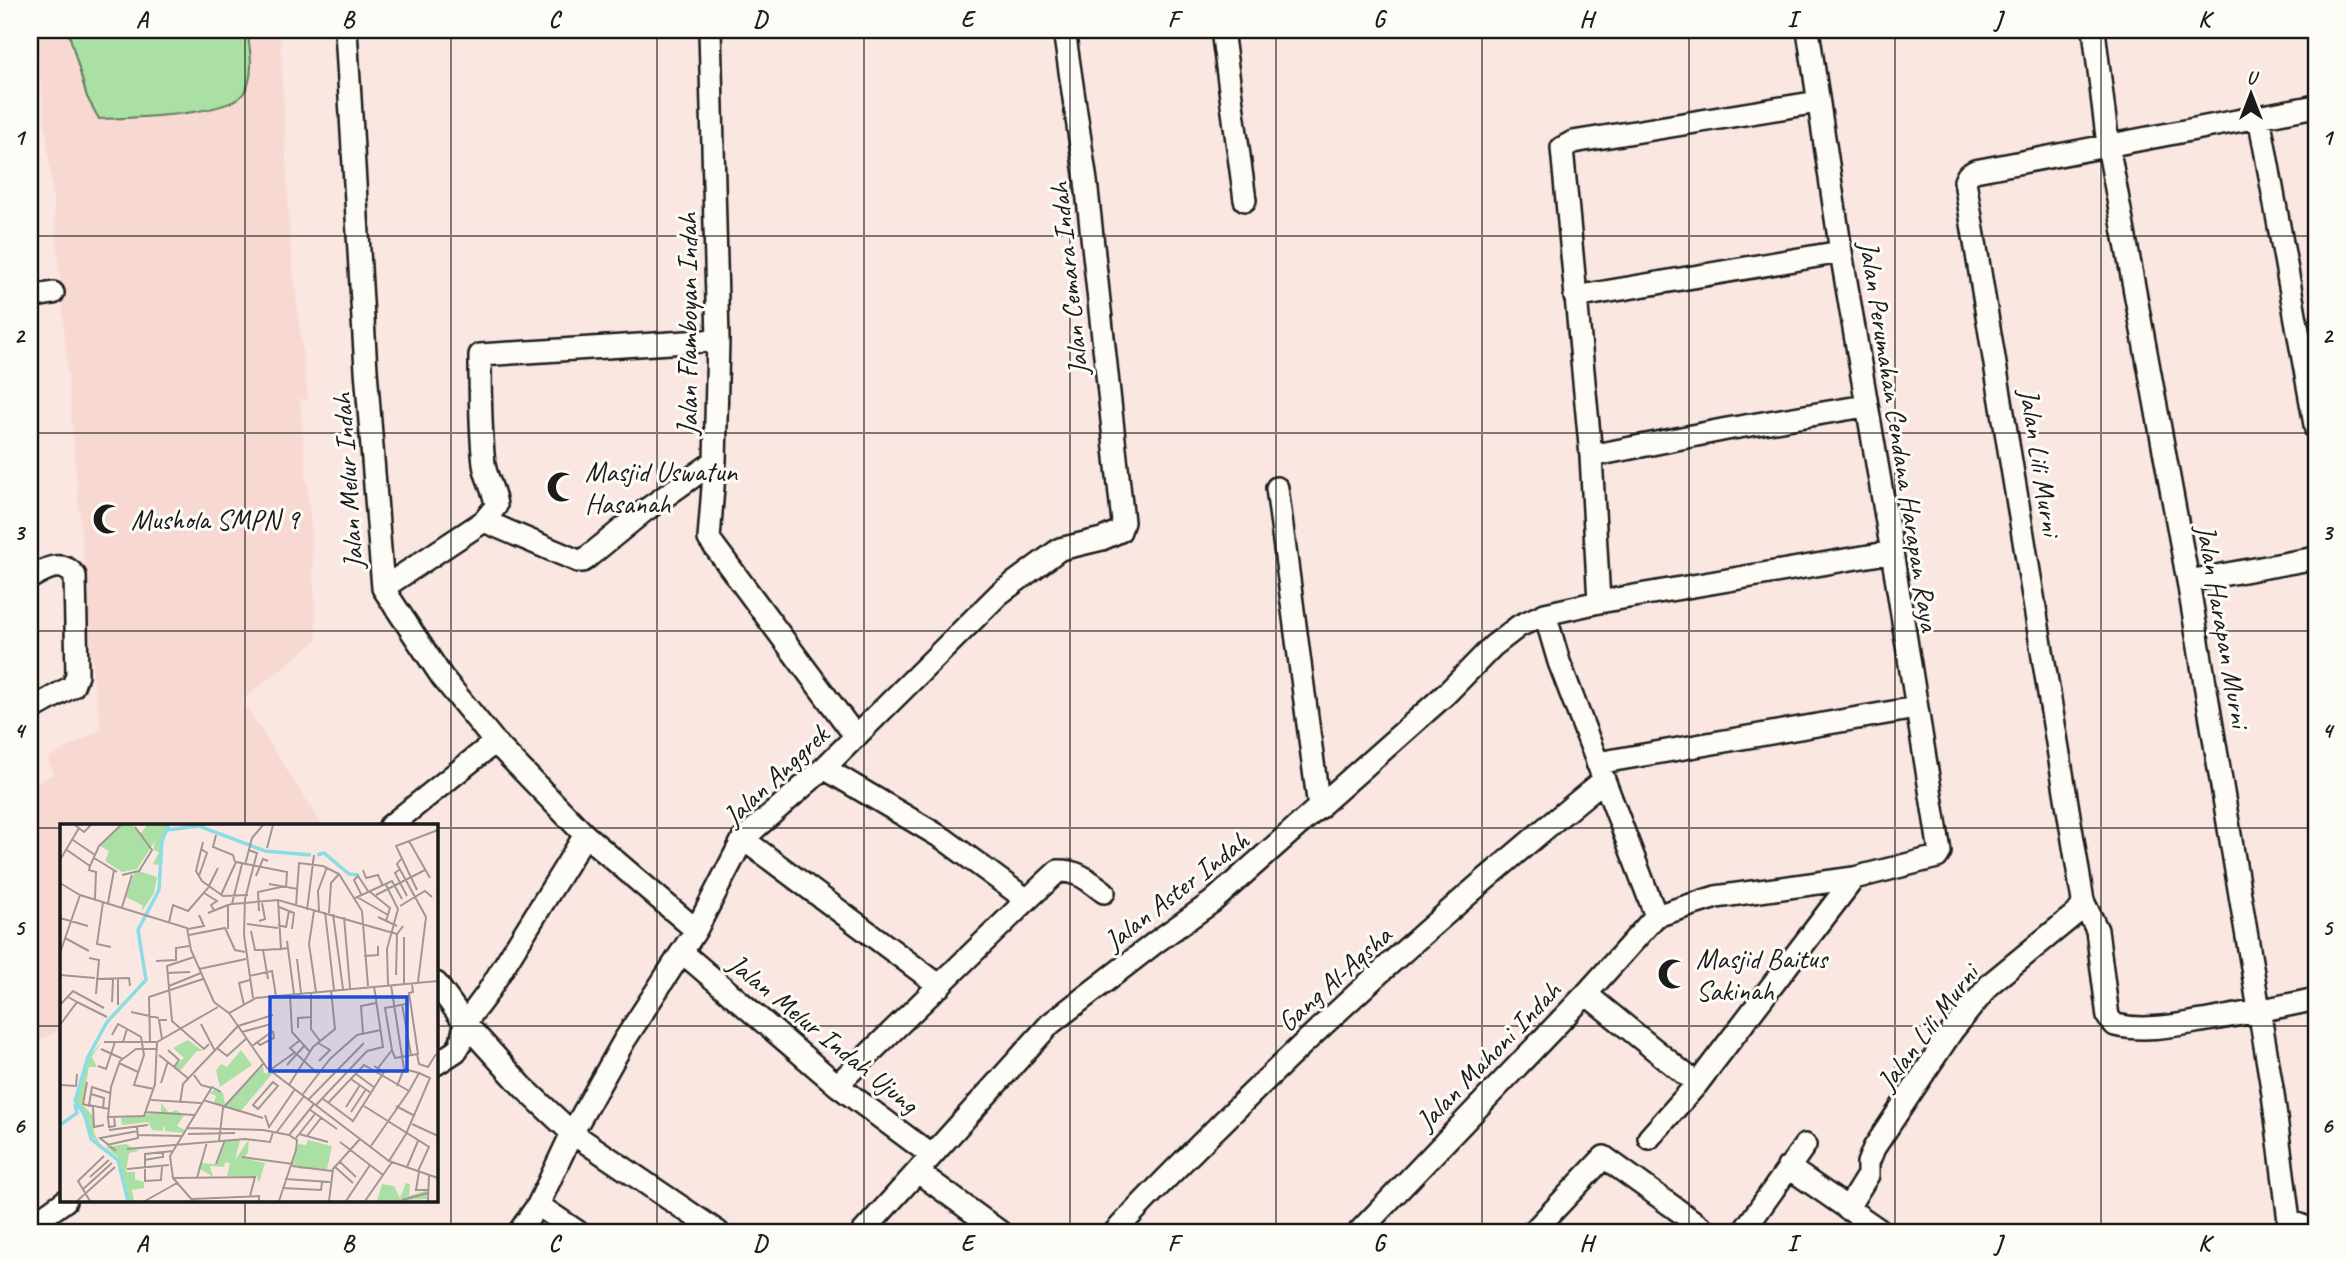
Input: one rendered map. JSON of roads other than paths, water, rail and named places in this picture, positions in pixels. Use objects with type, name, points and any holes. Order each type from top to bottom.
[{"type":"street","name":"Jalan Melur Indah","points":[[346,30],[366,370],[383,589],[442,677],[495,742],[585,835],[696,930]]},
{"type":"street","name":"Jalan Flamboyan Indah","points":[[710,30],[718,340],[715,461],[709,538],[856,737]]},
{"type":"street","name":"Jalan Cemara Indah","points":[[1064,30],[1086,181],[1123,522]]},
{"type":"street","points":[[1222,30],[1245,200]]},
{"type":"street","name":"Jalan Perumahan Cendana Harapan Raya","points":[[1808,30],[1841,252],[1940,852],[1937,856],[1854,878]]},
{"type":"street","name":"Jalan Harapan Murni","points":[[2094,30],[2108,145],[2188,581],[2273,1094],[2287,1226]]},
{"type":"street","points":[[1599,602],[1591,456],[1562,148],[1573,142],[1818,102]]},
{"type":"street","points":[[2108,145],[2316,106]]},
{"type":"street","points":[[2259,116],[2316,430]]},
{"type":"street","name":"Jalan Lili Murni","points":[[2108,145],[1975,171],[1968,175],[1965,181],[2083,901],[2096,930],[2108,1017],[2115,1026],[2133,1029],[2160,1028],[2259,1012]]},
{"type":"street","points":[[1575,296],[1841,252]]},
{"type":"street","points":[[30,297],[53,293]]},
{"type":"street","points":[[383,589],[484,521],[496,506],[485,470],[481,438],[480,355],[718,340]]},
{"type":"street","points":[[1591,456],[1727,429],[1866,406]]},
{"type":"street","points":[[484,521],[583,561],[643,512],[715,461]]},
{"type":"street","points":[[1277,488],[1319,808]]},
{"type":"street","name":"Jalan Anggrek","points":[[519,1232],[538,1205],[572,1133],[624,1041],[696,930],[743,839],[824,768],[999,594],[1059,549],[1113,536],[1120,531],[1123,522]]},
{"type":"street","name":"Jalan Aster Indah","points":[[863,1232],[1050,1024],[1212,902],[1446,694],[1493,646],[1519,626],[1545,614],[1599,602],[1892,552]]},
{"type":"street","points":[[2188,581],[2316,558]]},
{"type":"street","points":[[30,578],[50,567],[60,566],[71,570],[75,576],[77,676],[73,686],[30,710]]},
{"type":"street","points":[[1545,614],[1559,662],[1656,916],[1716,898],[1854,878]]},
{"type":"street","points":[[1601,771],[1916,708]]},
{"type":"street","points":[[392,824],[495,742]]},
{"type":"street","points":[[824,768],[944,839],[1027,900]]},
{"type":"street","name":"Gang Al-Aqsha","points":[[1115,1232],[1332,1014],[1518,852],[1601,771]]},
{"type":"street","points":[[438,1063],[456,1051],[461,1043],[465,1023],[486,995],[585,835]]},
{"type":"street","points":[[743,839],[940,986]]},
{"type":"street","points":[[837,1085],[1058,871],[1069,870],[1079,874],[1104,892]]},
{"type":"street","points":[[1649,1138],[1697,1084],[1854,878]]},
{"type":"street","name":"Jalan Lili Murni","points":[[1847,1209],[1868,1175],[1868,1163],[1874,1149],[1952,1031],[1992,983],[2081,909],[2083,901]]},
{"type":"street","name":"Jalan Mahoni Indah","points":[[1359,1232],[1586,994],[1656,916]]},
{"type":"street","name":"Jalan Melur Indah Ujung","points":[[682,952],[837,1085],[931,1155]]},
{"type":"street","points":[[438,986],[465,1023],[523,1087],[572,1133],[718,1232]]},
{"type":"street","points":[[1586,994],[1697,1084]]},
{"type":"street","points":[[2259,1012],[2316,999]]},
{"type":"street","points":[[1743,1232],[1805,1144]]},
{"type":"street","points":[[1537,1231],[1604,1157],[1708,1232]]},
{"type":"street","points":[[1788,1167],[1882,1232]]},
{"type":"street","points":[[918,1172],[1000,1232]]},
{"type":"street","points":[[30,1226],[64,1202]]},
{"type":"street","points":[[538,1205],[578,1232]]},
{"type":"street","points":[[2287,1226],[2316,1231]]},
{"type":"place","name":"Masjid Uswatun Hasanah","points":[[562,487]]},
{"type":"place","name":"Mushola SMPN 9","points":[[108,519]]},
{"type":"place","name":"Masjid Baitus Sakinah","points":[[1673,974]]}]
